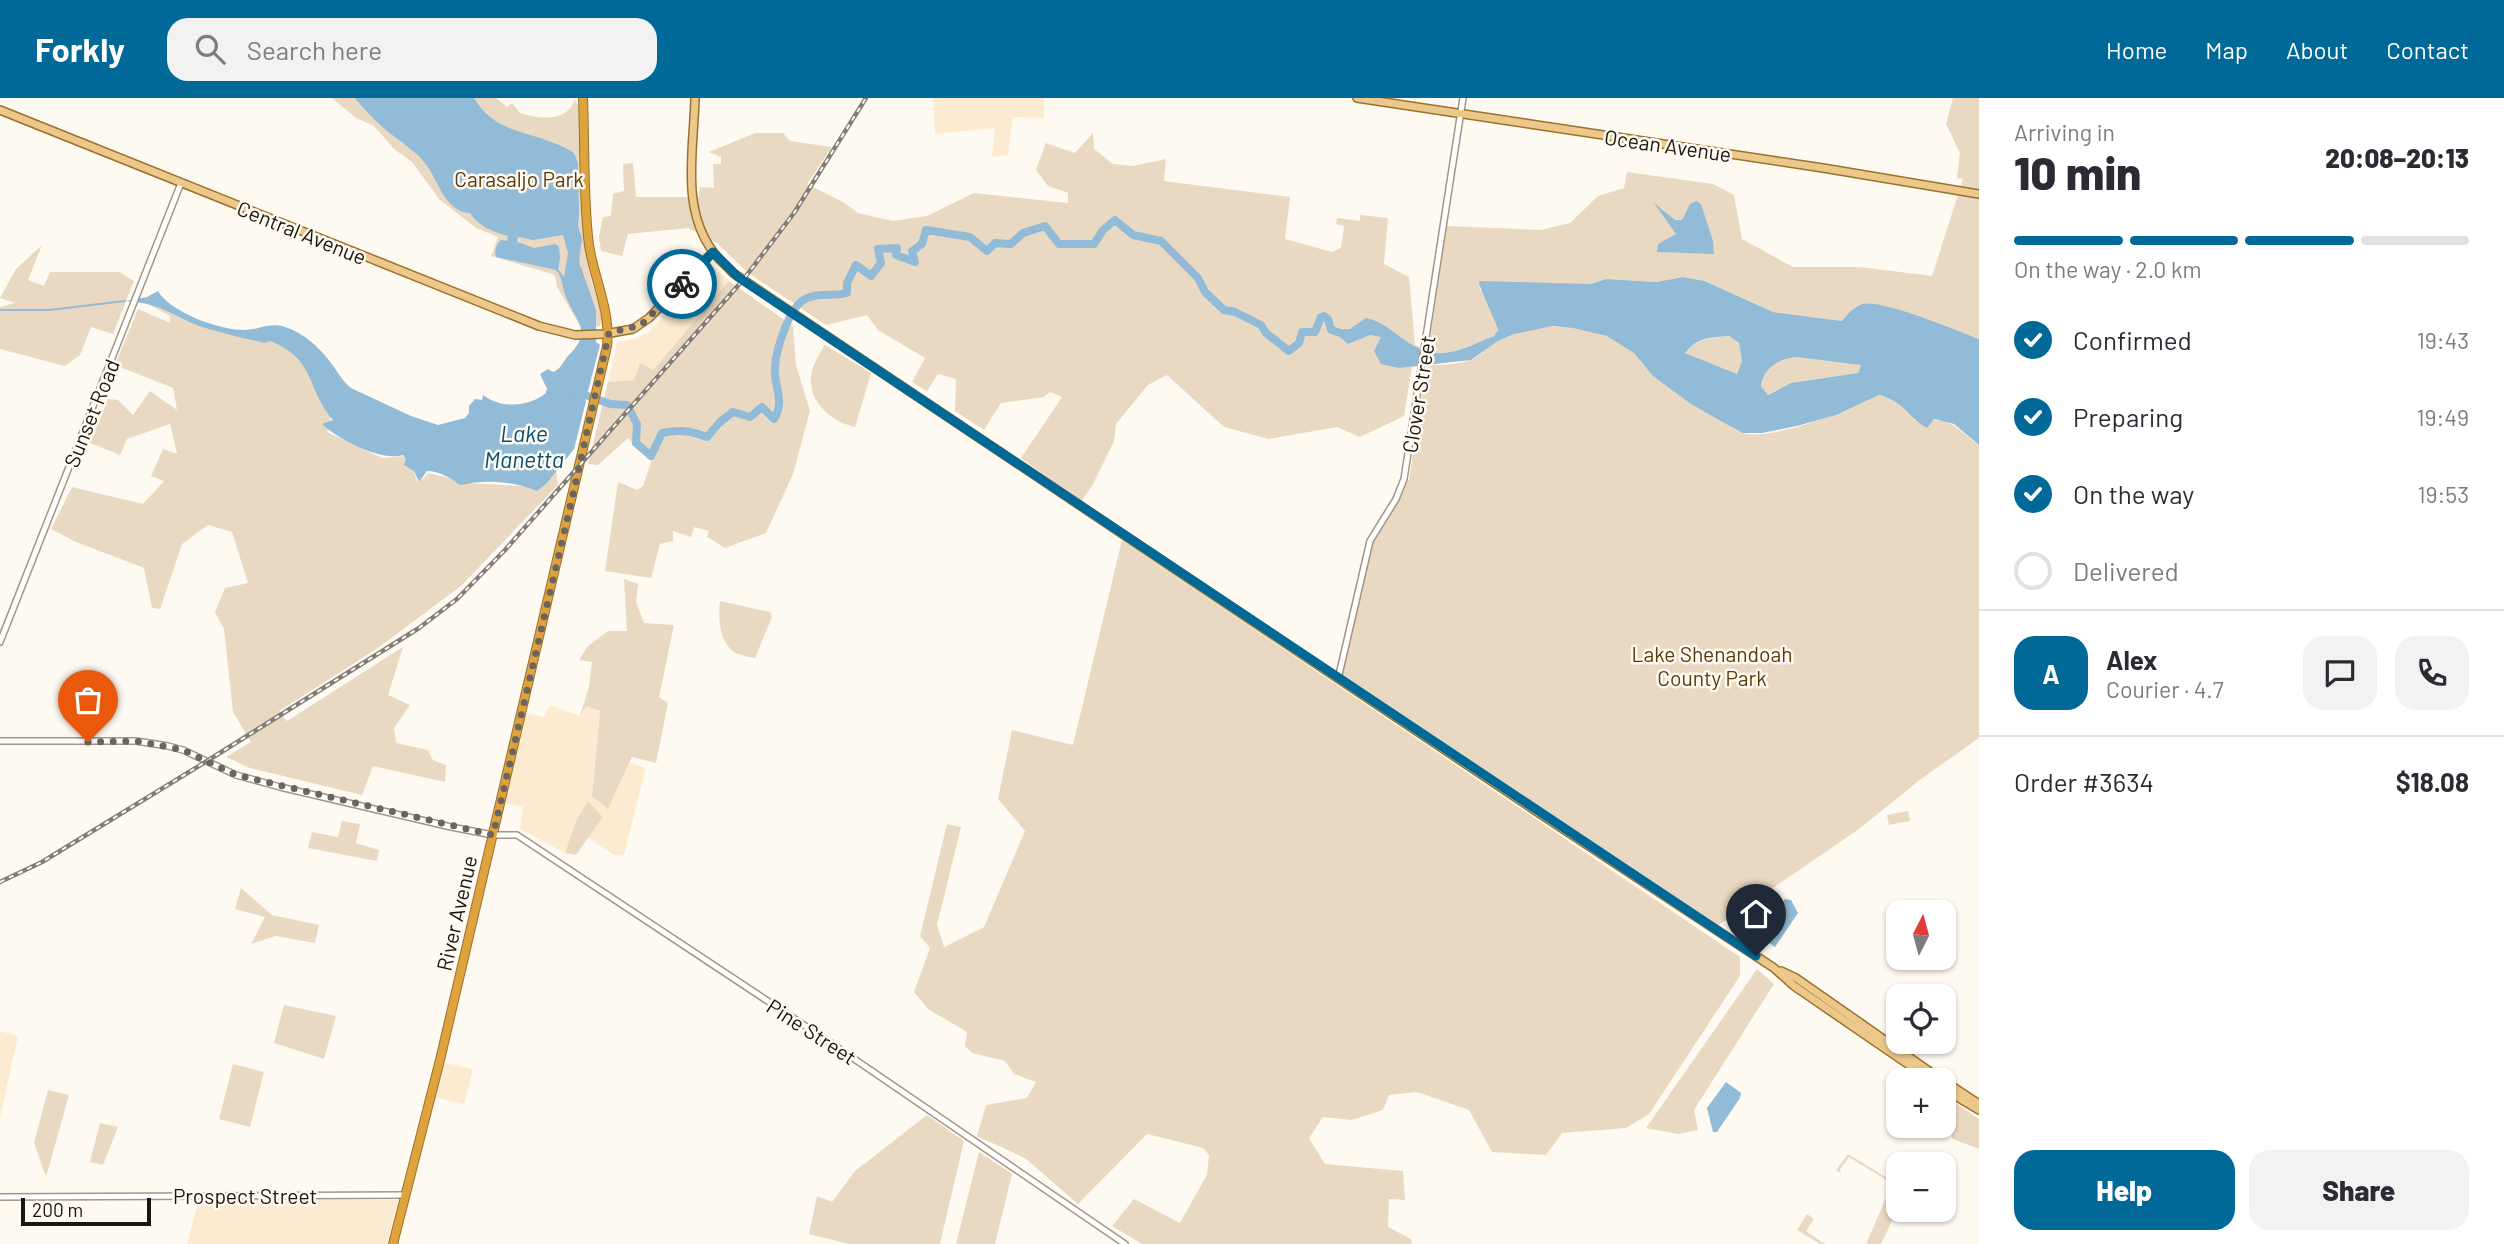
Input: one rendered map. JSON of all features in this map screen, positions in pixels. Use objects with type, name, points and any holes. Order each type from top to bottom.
[{"type":"highway","points":[[583,98],[589,241],[608,334]]},
{"type":"highway","name":"River Avenue","points":[[393,1244],[580,467],[608,334]]},
{"type":"main road","points":[[695,98],[692,198],[701,227],[713,252],[743,280],[1774,968],[1794,986],[1914,1068]]},
{"type":"main road","name":"Ocean Avenue","points":[[1357,98],[1979,194]]},
{"type":"main road","name":"Central Avenue","points":[[0,110],[528,322],[576,335],[608,334],[641,325],[713,252]]},
{"type":"main road","points":[[1774,968],[1796,978],[1924,1068]]},
{"type":"main road","points":[[1956,1089],[1979,1104]]},
{"type":"main road","points":[[1956,1096],[1979,1110]]},
{"type":"street","name":"Clover Street","points":[[1338,679],[1370,541],[1405,479],[1463,98]]},
{"type":"street","name":"Sunset Road","points":[[0,642],[181,183]]},
{"type":"street","name":"Pine Street","points":[[0,741],[136,741],[183,750],[236,775],[493,835],[510,834],[524,838],[1125,1244]]},
{"type":"street","name":"Prospect Street","points":[[0,1196],[406,1195]]},
{"type":"shaded area","points":[[933,98],[1044,98],[1044,118],[1013,117],[1008,155],[992,157],[995,128],[935,134]]},
{"type":"shaded area","points":[[712,266],[729,281],[653,370],[634,380],[608,382],[617,342],[638,338],[649,332]]},
{"type":"shaded area","points":[[550,705],[580,716],[586,706],[600,711],[592,796],[608,808],[630,763],[646,768],[624,855],[616,856],[588,838],[603,817],[588,802],[576,821],[565,853],[520,829],[523,807],[503,803],[524,713],[544,717]]},
{"type":"shaded area","points":[[0,1031],[18,1036],[0,1117]]},
{"type":"shaded area","points":[[441,1062],[473,1069],[464,1104],[433,1097]]},
{"type":"shaded area","points":[[199,1199],[398,1200],[387,1244],[187,1244]]},
{"type":"green space","name":"Carasaljo Park","points":[[332,98],[496,98],[507,107],[512,103],[520,113],[544,118],[566,112],[575,99],[580,110],[587,250],[590,277],[603,316],[600,326],[580,326],[552,274],[491,256],[498,237],[476,228],[439,199],[412,162],[394,149],[374,126],[356,118]]},
{"type":"green space","points":[[1953,98],[1979,98],[1979,339],[1890,307],[1856,306],[1842,321],[1773,312],[1706,281],[1683,277],[1656,282],[1606,279],[1591,284],[1479,287],[1492,311],[1498,330],[1494,336],[1447,355],[1433,353],[1413,365],[1426,365],[1412,367],[1404,416],[1360,437],[1337,427],[1269,439],[1224,427],[1167,375],[1148,385],[1116,424],[1114,441],[1081,502],[1021,458],[1062,397],[1050,392],[1044,397],[1001,403],[984,430],[955,411],[956,379],[938,374],[927,391],[912,382],[925,358],[878,330],[867,315],[826,325],[747,272],[717,243],[688,228],[628,234],[622,256],[601,251],[599,237],[603,217],[611,216],[613,194],[624,191],[623,164],[633,163],[636,197],[699,197],[700,187],[714,188],[713,164],[721,164],[721,157],[709,152],[755,133],[783,133],[790,141],[832,147],[807,184],[845,203],[858,213],[893,221],[927,216],[974,193],[1068,203],[1068,193],[1048,186],[1036,170],[1046,143],[1075,153],[1093,133],[1094,149],[1113,164],[1133,166],[1166,159],[1164,181],[1290,197],[1285,239],[1332,252],[1341,248],[1344,226],[1336,224],[1337,218],[1360,221],[1360,215],[1388,218],[1384,264],[1409,277],[1415,345],[1428,350],[1447,226],[1541,230],[1570,223],[1598,196],[1624,188],[1627,172],[1713,184],[1734,195],[1742,239],[1793,267],[1860,267],[1932,276],[1963,179],[1957,178],[1960,153],[1946,124]]},
{"type":"green space","points":[[42,245],[28,280],[44,286],[50,272],[119,272],[134,281],[113,334],[91,327],[80,355],[65,366],[0,349],[0,307],[15,303],[0,298],[16,269]]},
{"type":"green space","points":[[729,281],[793,326],[796,365],[810,411],[793,474],[766,533],[725,548],[707,537],[709,531],[694,527],[691,537],[673,531],[673,541],[660,544],[651,578],[605,571],[618,482],[637,490],[643,486],[652,459],[639,451],[628,438],[598,465],[588,464],[608,382],[634,380],[640,363],[653,370]]},
{"type":"green space","points":[[144,302],[234,335],[272,341],[289,349],[301,362],[331,416],[327,432],[382,458],[408,456],[418,483],[429,473],[469,483],[537,487],[556,470],[558,485],[461,586],[378,648],[279,711],[287,721],[403,647],[388,695],[410,705],[394,728],[396,743],[428,750],[433,760],[446,765],[445,782],[373,766],[362,795],[250,768],[226,757],[251,742],[233,712],[224,629],[215,612],[225,588],[248,583],[232,532],[208,525],[182,544],[160,609],[152,608],[144,568],[76,542],[51,529],[72,487],[143,504],[164,481],[151,476],[163,449],[177,454],[170,424],[127,439],[120,455],[90,443],[108,399],[118,400],[133,415],[150,391],[177,410],[173,388],[115,365],[138,309],[170,323],[170,316]]},
{"type":"green space","name":"Lake Shenandoah County Park","points":[[1544,327],[1574,328],[1599,333],[1623,344],[1676,392],[1742,433],[1773,433],[1812,423],[1878,395],[1900,404],[1915,421],[1937,420],[1951,424],[1979,445],[1979,738],[1921,779],[1859,829],[1713,929],[1338,679],[1370,541],[1409,480],[1426,365],[1471,360],[1506,337],[1524,330]]},
{"type":"green space","points":[[1729,336],[1739,343],[1742,361],[1737,374],[1684,353],[1705,340]]},
{"type":"green space","points":[[825,345],[871,373],[855,427],[840,422],[826,412],[812,390],[813,367]]},
{"type":"green space","points":[[1797,357],[1861,364],[1858,373],[1800,382],[1768,395],[1761,386],[1765,374],[1778,362]]},
{"type":"green space","points":[[1122,540],[1740,957],[1740,976],[1649,1114],[1626,1128],[1562,1133],[1546,1155],[1492,1152],[1469,1110],[1417,1092],[1389,1095],[1383,1110],[1352,1120],[1323,1117],[1309,1138],[1325,1164],[1403,1171],[1405,1200],[1389,1199],[1388,1227],[1411,1239],[1412,1244],[1142,1244],[1112,1226],[1134,1199],[1180,1223],[1207,1175],[1209,1155],[1203,1148],[1147,1134],[1078,1204],[1025,1158],[977,1136],[986,1105],[1027,1098],[1036,1082],[1014,1074],[1005,1061],[972,1053],[965,1046],[967,1032],[928,1009],[914,992],[930,948],[920,936],[947,824],[961,827],[937,925],[944,947],[984,927],[1025,831],[998,799],[1012,730],[1073,745]]},
{"type":"green space","points":[[624,579],[638,584],[636,602],[644,623],[674,625],[659,697],[668,703],[656,763],[632,757],[608,809],[592,796],[600,711],[586,706],[580,716],[589,687],[592,662],[579,660],[588,646],[608,631],[627,631]]},
{"type":"green space","points":[[720,601],[770,612],[772,617],[755,658],[738,654],[723,638],[719,615]]},
{"type":"green space","points":[[588,801],[603,817],[576,855],[565,853],[576,821]]},
{"type":"green space","points":[[1908,811],[1910,821],[1889,825],[1887,815]]},
{"type":"green space","points":[[342,821],[360,824],[356,843],[379,850],[377,861],[308,848],[312,832],[338,837]]},
{"type":"green space","points":[[241,888],[272,915],[319,925],[315,943],[276,936],[251,944],[265,917],[235,909]]},
{"type":"green space","points":[[1757,969],[1774,984],[1694,1110],[1698,1130],[1678,1134],[1646,1128]]},
{"type":"green space","points":[[284,1005],[336,1016],[324,1059],[274,1043]]},
{"type":"green space","points":[[233,1064],[264,1072],[250,1127],[219,1119]]},
{"type":"green space","points":[[48,1090],[69,1095],[46,1177],[34,1143]]},
{"type":"green space","points":[[1956,1103],[1979,1119],[1979,1149],[1953,1139],[1956,1138]]},
{"type":"green space","points":[[927,1115],[964,1141],[940,1244],[849,1244],[809,1234],[817,1196],[832,1202],[855,1171]]},
{"type":"green space","points":[[100,1123],[118,1127],[103,1165],[90,1162]]},
{"type":"green space","points":[[979,1152],[1012,1174],[995,1244],[956,1244]]},
{"type":"green space","points":[[1848,1154],[1886,1177],[1886,1180],[1849,1157],[1840,1169],[1841,1173],[1836,1170]]},
{"type":"green space","points":[[1886,1198],[1886,1222],[1891,1222],[1881,1244],[1866,1244]]},
{"type":"green space","points":[[1807,1214],[1814,1219],[1806,1231],[1825,1244],[1820,1244],[1797,1230]]},
{"type":"water","name":"Lake Manetta","points":[[355,98],[474,98],[484,111],[507,127],[547,140],[574,153],[578,163],[578,226],[582,238],[579,262],[596,310],[596,342],[600,345],[588,391],[583,395],[586,401],[574,449],[547,483],[537,491],[499,482],[460,485],[445,475],[431,471],[427,471],[419,482],[414,471],[404,465],[406,459],[403,455],[384,455],[360,448],[322,424],[333,420],[318,397],[303,365],[285,348],[270,341],[265,343],[199,326],[156,307],[125,301],[147,297],[158,291],[164,299],[184,313],[222,327],[244,330],[274,325],[285,327],[316,346],[351,388],[411,416],[438,425],[465,418],[469,413],[469,406],[475,399],[482,400],[483,395],[498,403],[515,405],[532,401],[546,393],[547,389],[540,374],[548,369],[553,372],[560,367],[576,347],[581,333],[558,273],[556,270],[496,257],[498,244],[501,240],[507,241],[508,236],[486,228],[470,213],[454,207],[420,158],[370,115]],"holes":[[[563,235],[568,253],[564,277],[558,269],[559,246],[555,244],[534,248],[517,242],[518,237],[533,240]]]},
{"type":"water","points":[[1696,201],[1701,204],[1713,241],[1714,254],[1657,252],[1658,244],[1676,234],[1654,203],[1675,220],[1682,220],[1690,204]]},
{"type":"water","points":[[1683,277],[1705,281],[1773,312],[1842,321],[1851,311],[1863,304],[1886,306],[1979,339],[1979,445],[1954,424],[1934,419],[1927,428],[1901,406],[1879,395],[1836,415],[1797,426],[1762,433],[1742,433],[1691,404],[1653,376],[1634,353],[1607,336],[1573,328],[1553,326],[1514,334],[1498,341],[1471,360],[1398,368],[1381,364],[1374,351],[1381,337],[1370,335],[1348,344],[1332,330],[1350,329],[1366,318],[1383,325],[1413,345],[1436,353],[1446,353],[1494,336],[1498,330],[1479,281],[1591,284],[1606,279],[1656,282]],"holes":[[[1729,336],[1739,343],[1742,361],[1737,374],[1685,353],[1704,339]],[[1797,357],[1861,365],[1858,373],[1791,383],[1768,395],[1761,386],[1765,374],[1778,362]]]},
{"type":"water","points":[[1785,899],[1791,900],[1798,913],[1775,947],[1756,934]]},
{"type":"water","points":[[1726,1082],[1741,1093],[1740,1098],[1717,1132],[1713,1132],[1707,1108]]},
{"type":"waterway","points":[[574,391],[610,404],[627,405],[637,424],[636,443],[651,456],[662,433],[685,431],[707,437],[733,412],[750,417],[762,407],[774,419],[779,406],[775,374],[778,350],[784,330],[799,304],[815,296],[847,293],[847,283],[856,265],[871,276],[881,263],[878,249],[897,248],[896,255],[915,262],[912,251],[922,244],[926,230],[970,237],[987,251],[995,243],[1011,244],[1023,233],[1045,226],[1059,244],[1094,244],[1103,230],[1115,220],[1133,235],[1161,241],[1198,278],[1205,292],[1224,310],[1235,312],[1261,325],[1266,333],[1289,351],[1299,343],[1302,332],[1315,332],[1321,317],[1328,319],[1331,330],[1341,333]]},
{"type":"waterway","points":[[0,310],[49,310],[125,301]]},
{"type":"railway","points":[[0,882],[42,862],[207,761],[419,628],[457,599],[505,550],[743,280],[794,213],[866,98]]},
{"type":"way so far","points":[[88,742],[136,741],[183,750],[236,775],[493,835],[609,333],[641,325],[682,284]]},
{"type":"route","points":[[682,284],[713,252],[738,277],[1756,956]]}]
